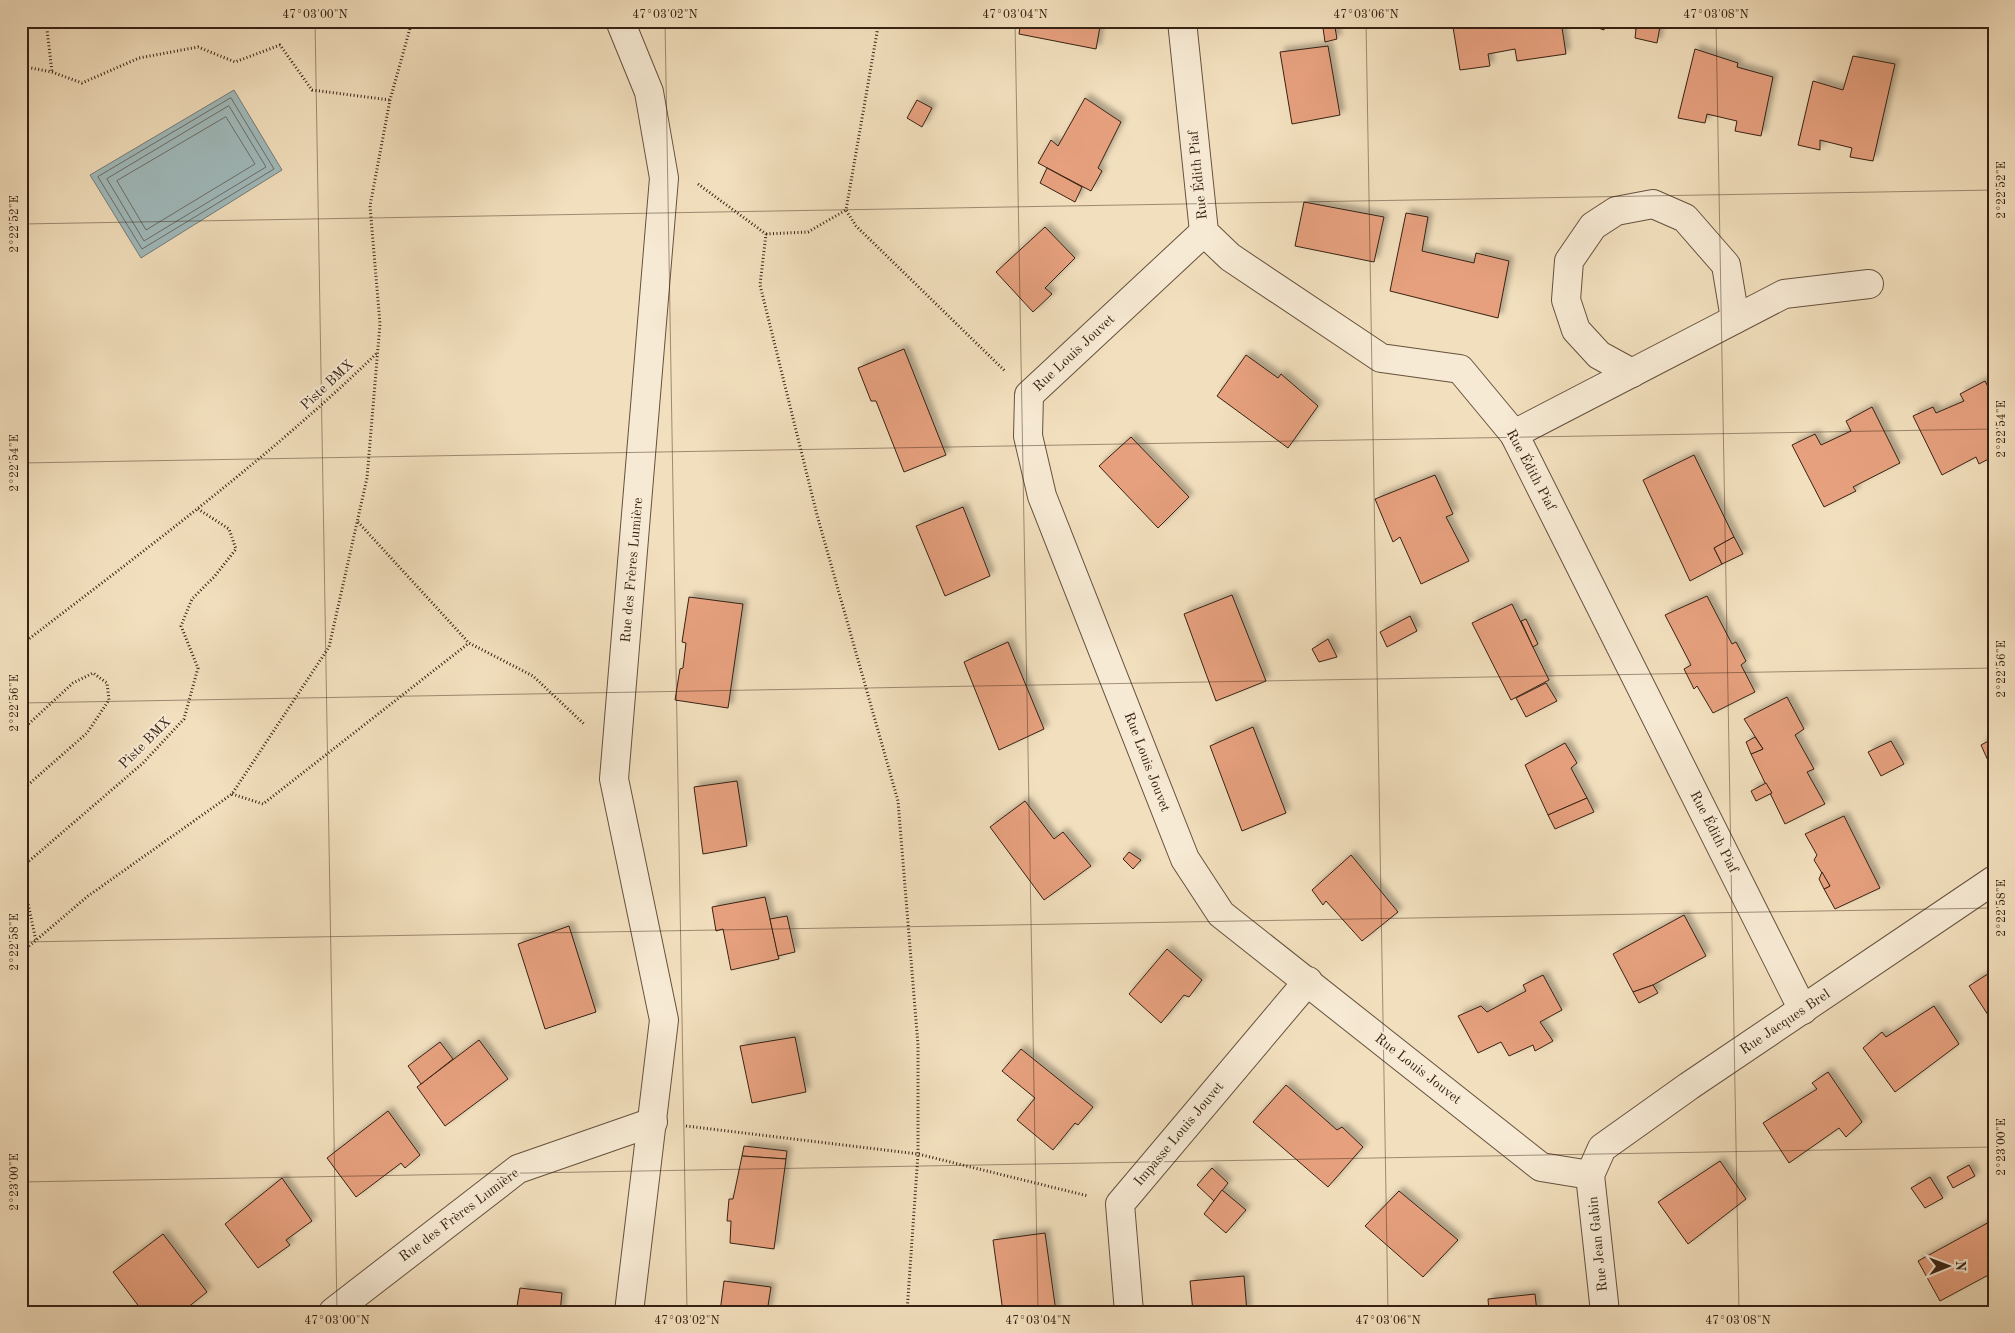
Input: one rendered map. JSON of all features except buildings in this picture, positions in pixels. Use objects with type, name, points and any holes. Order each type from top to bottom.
[{"type":"street","name":"Rue des Frères Lumière","points":[[620,21],[649,92],[664,178],[614,779],[664,1020],[629,1312]]},
{"type":"street","name":"Rue Édith Piaf","points":[[1182,21],[1204,232],[1230,257],[1381,358],[1460,369],[1514,434],[1803,1010]]},
{"type":"street","points":[[1632,373],[1599,356],[1576,330],[1566,300],[1569,261],[1593,226],[1616,211],[1654,204],[1685,218],[1726,265],[1735,320]]},
{"type":"street","name":"Rue Louis Jouvet","points":[[1204,232],[1029,395],[1028,436],[1042,496],[1185,859],[1221,914],[1541,1167],[1590,1175]]},
{"type":"street","points":[[1514,434],[1784,294],[1869,284]]},
{"type":"street","name":"Rue Jacques Brel","points":[[1590,1175],[1602,1148],[1689,1086],[1994,880]]},
{"type":"street","name":"Impasse Louis Jouvet","points":[[1120,1204],[1308,981]]},
{"type":"street","name":"Rue des Frères Lumière","points":[[333,1312],[518,1169],[653,1122]]},
{"type":"street","name":"Rue Jean Gabin","points":[[1590,1175],[1605,1312]]},
{"type":"street","points":[[1120,1204],[1129,1312]]},
{"type":"path","points":[[46,21],[52,72]]},
{"type":"path","points":[[21,953],[88,896],[232,794],[329,647],[367,478],[380,324],[370,206],[390,100],[412,21]]},
{"type":"path","points":[[879,21],[846,210],[856,226],[1029,395]]},
{"type":"path","points":[[21,66],[52,72],[82,83],[139,58],[198,47],[235,62],[280,45],[312,90],[390,100]]},
{"type":"path","points":[[664,178],[689,178],[766,234],[808,232],[846,210]]},
{"type":"path","points":[[766,234],[760,285],[817,515],[898,801],[918,1045],[918,1154],[907,1312]]},
{"type":"path","name":"Piste BMX","points":[[21,645],[198,509],[323,406],[378,353]]},
{"type":"path","name":"Piste BMX","points":[[21,868],[143,763],[184,719],[198,668],[181,626],[192,599],[214,577],[236,549],[230,529],[198,509]]},
{"type":"path","points":[[357,522],[469,643],[534,676],[616,754]]},
{"type":"path","points":[[232,794],[263,804],[469,643]]},
{"type":"path","points":[[21,731],[73,683],[93,673],[107,683],[109,700],[87,733],[21,791]]},
{"type":"path","points":[[21,881],[26,894],[36,941]]},
{"type":"path","points":[[653,1122],[918,1154],[1120,1204]]},
{"type":"water","points":[[234,90],[282,170],[141,258],[90,175]]}]
